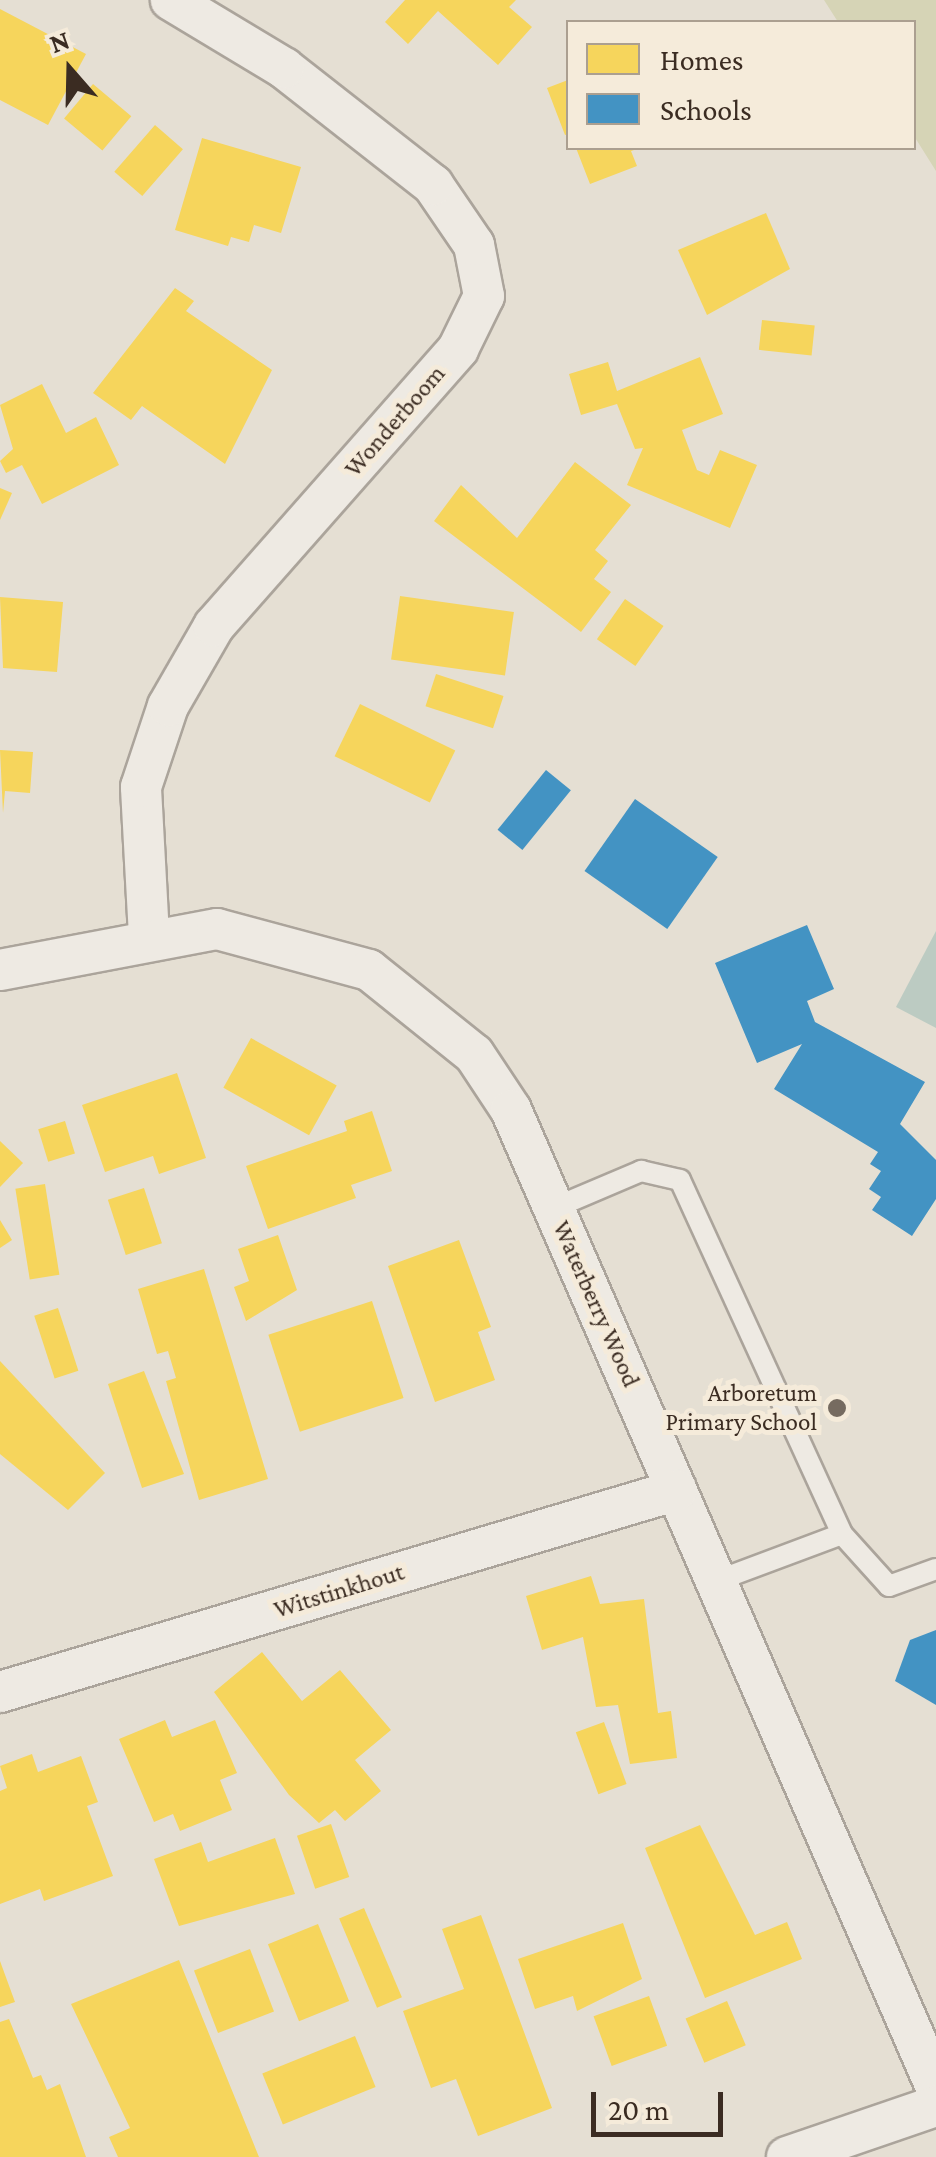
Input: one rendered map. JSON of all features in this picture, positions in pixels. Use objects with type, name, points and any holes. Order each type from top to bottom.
[{"type":"street","name":"Wonderboom","points":[[149,936],[141,787],[168,706],[214,626],[458,349],[484,296],[474,245],[433,185],[284,68],[171,0]]},
{"type":"street","name":"Waterberry Wood","points":[[0,970],[149,936],[217,928],[294,943],[369,970],[416,1001],[474,1054],[554,1208],[719,1580],[936,2087]]},
{"type":"street","name":"Witstinkhout","points":[[0,1692],[678,1490]]},
{"type":"street","points":[[787,2157],[936,2106]]},
{"type":"lane","points":[[554,1208],[641,1170],[680,1180],[842,1534],[890,1586],[936,1570]]},
{"type":"lane","points":[[719,1580],[842,1534]]},
{"type":"shaded area","points":[[824,0],[936,0],[936,171],[916,139],[916,20],[837,20]]},
{"type":"shaded area","points":[[936,931],[936,1028],[896,1007]]},
{"type":"building: Homes","points":[[405,0],[516,0],[509,7],[532,27],[498,65],[438,11],[408,44],[385,22]]},
{"type":"building: Homes","points":[[0,9],[86,54],[48,125],[0,100]]},
{"type":"building: Homes","points":[[566,81],[566,135],[565,135],[547,88]]},
{"type":"building: Homes","points":[[93,84],[131,116],[102,151],[64,118]]},
{"type":"building: Homes","points":[[155,125],[183,149],[142,196],[114,172]]},
{"type":"building: Homes","points":[[202,138],[301,167],[281,233],[254,225],[249,242],[231,237],[228,246],[175,230]]},
{"type":"building: Homes","points":[[577,150],[634,150],[631,151],[637,166],[590,184]]},
{"type":"building: Homes","points":[[766,213],[790,269],[707,315],[678,250]]},
{"type":"building: Homes","points":[[175,288],[194,301],[186,311],[272,370],[225,464],[142,406],[131,420],[93,393]]},
{"type":"building: Homes","points":[[762,320],[815,326],[812,355],[759,350]]},
{"type":"building: Homes","points":[[700,357],[723,414],[682,430],[697,470],[709,475],[720,450],[757,465],[730,528],[627,485],[643,448],[635,449],[617,404],[581,415],[569,374],[608,362],[617,391]]},
{"type":"building: Homes","points":[[42,384],[66,433],[96,417],[119,465],[42,504],[22,465],[6,473],[0,461],[13,449],[0,405]]},
{"type":"building: Homes","points":[[575,462],[631,505],[595,550],[608,561],[594,579],[611,592],[581,632],[434,521],[461,485],[517,538]]},
{"type":"building: Homes","points":[[0,488],[12,493],[0,520]]},
{"type":"building: Homes","points":[[400,596],[514,612],[505,675],[391,659]]},
{"type":"building: Homes","points":[[0,597],[63,602],[57,672],[3,668]]},
{"type":"building: Homes","points":[[625,599],[664,626],[635,666],[597,639]]},
{"type":"building: Homes","points":[[436,674],[504,696],[493,728],[425,706]]},
{"type":"building: Homes","points":[[360,704],[455,750],[430,803],[335,756]]},
{"type":"building: Homes","points":[[0,750],[33,752],[30,793],[5,791],[3,813]]},
{"type":"building: Homes","points":[[251,1038],[337,1086],[309,1135],[223,1088]]},
{"type":"building: Homes","points":[[177,1073],[206,1158],[159,1174],[153,1156],[105,1172],[82,1105]]},
{"type":"building: Homes","points":[[372,1111],[392,1171],[351,1185],[356,1198],[268,1229],[246,1166],[347,1131],[344,1121]]},
{"type":"building: Homes","points":[[65,1121],[75,1154],[48,1162],[38,1129]]},
{"type":"building: Homes","points":[[0,1141],[23,1163],[0,1187]]},
{"type":"building: Homes","points":[[45,1184],[59,1275],[30,1280],[15,1189]]},
{"type":"building: Homes","points":[[144,1188],[162,1243],[126,1255],[108,1200]]},
{"type":"building: Homes","points":[[0,1220],[12,1240],[0,1248]]},
{"type":"building: Homes","points":[[278,1235],[297,1290],[246,1321],[234,1287],[249,1281],[238,1249]]},
{"type":"building: Homes","points":[[459,1240],[491,1327],[478,1332],[495,1380],[435,1402],[388,1266]]},
{"type":"building: Homes","points":[[204,1269],[268,1479],[199,1500],[166,1381],[176,1378],[168,1351],[157,1354],[138,1289]]},
{"type":"building: Homes","points":[[372,1301],[404,1398],[300,1432],[268,1335]]},
{"type":"building: Homes","points":[[58,1308],[78,1371],[55,1378],[34,1316]]},
{"type":"building: Homes","points":[[0,1361],[105,1473],[68,1510],[0,1454]]},
{"type":"building: Homes","points":[[144,1371],[184,1474],[142,1488],[108,1384]]},
{"type":"building: Homes","points":[[591,1576],[600,1604],[644,1599],[658,1713],[671,1711],[677,1758],[630,1764],[618,1705],[596,1707],[583,1637],[542,1650],[526,1596]]},
{"type":"building: Homes","points":[[262,1652],[302,1701],[340,1670],[391,1730],[355,1760],[381,1791],[345,1821],[335,1810],[319,1823],[289,1795],[214,1692]]},
{"type":"building: Homes","points":[[165,1720],[172,1737],[215,1720],[237,1773],[220,1780],[232,1810],[180,1831],[173,1814],[154,1822],[119,1739]]},
{"type":"building: Homes","points":[[604,1722],[627,1784],[598,1794],[576,1732]]},
{"type":"building: Homes","points":[[32,1754],[38,1772],[81,1756],[98,1802],[87,1806],[113,1876],[44,1901],[40,1889],[0,1904],[0,1791],[7,1788],[0,1766]]},
{"type":"building: Homes","points":[[331,1824],[349,1877],[315,1889],[297,1836]]},
{"type":"building: Homes","points":[[700,1825],[755,1935],[787,1922],[802,1959],[705,1998],[645,1848]]},
{"type":"building: Homes","points":[[275,1838],[295,1894],[179,1926],[154,1859],[201,1842],[208,1862]]},
{"type":"building: Homes","points":[[364,1908],[402,1997],[377,2008],[339,1919]]},
{"type":"building: Homes","points":[[481,1915],[552,2108],[478,2136],[456,2079],[431,2088],[403,2011],[464,1989],[442,1929]]},
{"type":"building: Homes","points":[[623,1923],[642,1979],[577,2011],[573,1996],[535,2009],[518,1959]]},
{"type":"building: Homes","points":[[318,1924],[349,2001],[299,2021],[268,1944]]},
{"type":"building: Homes","points":[[250,1949],[274,2012],[218,2033],[194,1971]]},
{"type":"building: Homes","points":[[179,1960],[259,2157],[118,2157],[109,2137],[130,2128],[71,2004]]},
{"type":"building: Homes","points":[[0,1961],[15,2002],[0,2007]]},
{"type":"building: Homes","points":[[649,1996],[667,2046],[612,2066],[594,2016]]},
{"type":"building: Homes","points":[[727,2001],[746,2045],[704,2063],[686,2019]]},
{"type":"building: Homes","points":[[9,2019],[33,2078],[41,2075],[47,2090],[60,2084],[86,2157],[0,2157],[0,2022]]},
{"type":"building: Homes","points":[[355,2036],[376,2087],[283,2124],[262,2073]]},
{"type":"building: Schools","points":[[546,770],[571,790],[522,850],[498,830]]},
{"type":"building: Schools","points":[[635,799],[718,857],[667,929],[585,871]]},
{"type":"building: Schools","points":[[807,925],[834,989],[807,1001],[815,1022],[925,1082],[900,1124],[936,1160],[936,1199],[912,1236],[872,1210],[881,1197],[869,1189],[881,1171],[870,1164],[878,1152],[774,1089],[802,1044],[757,1063],[715,963]]},
{"type":"building: Schools","points":[[936,1630],[936,1705],[895,1681],[910,1640]]},
{"type":"place","name":"Arboretum Primary School","points":[[837,1408]]}]
